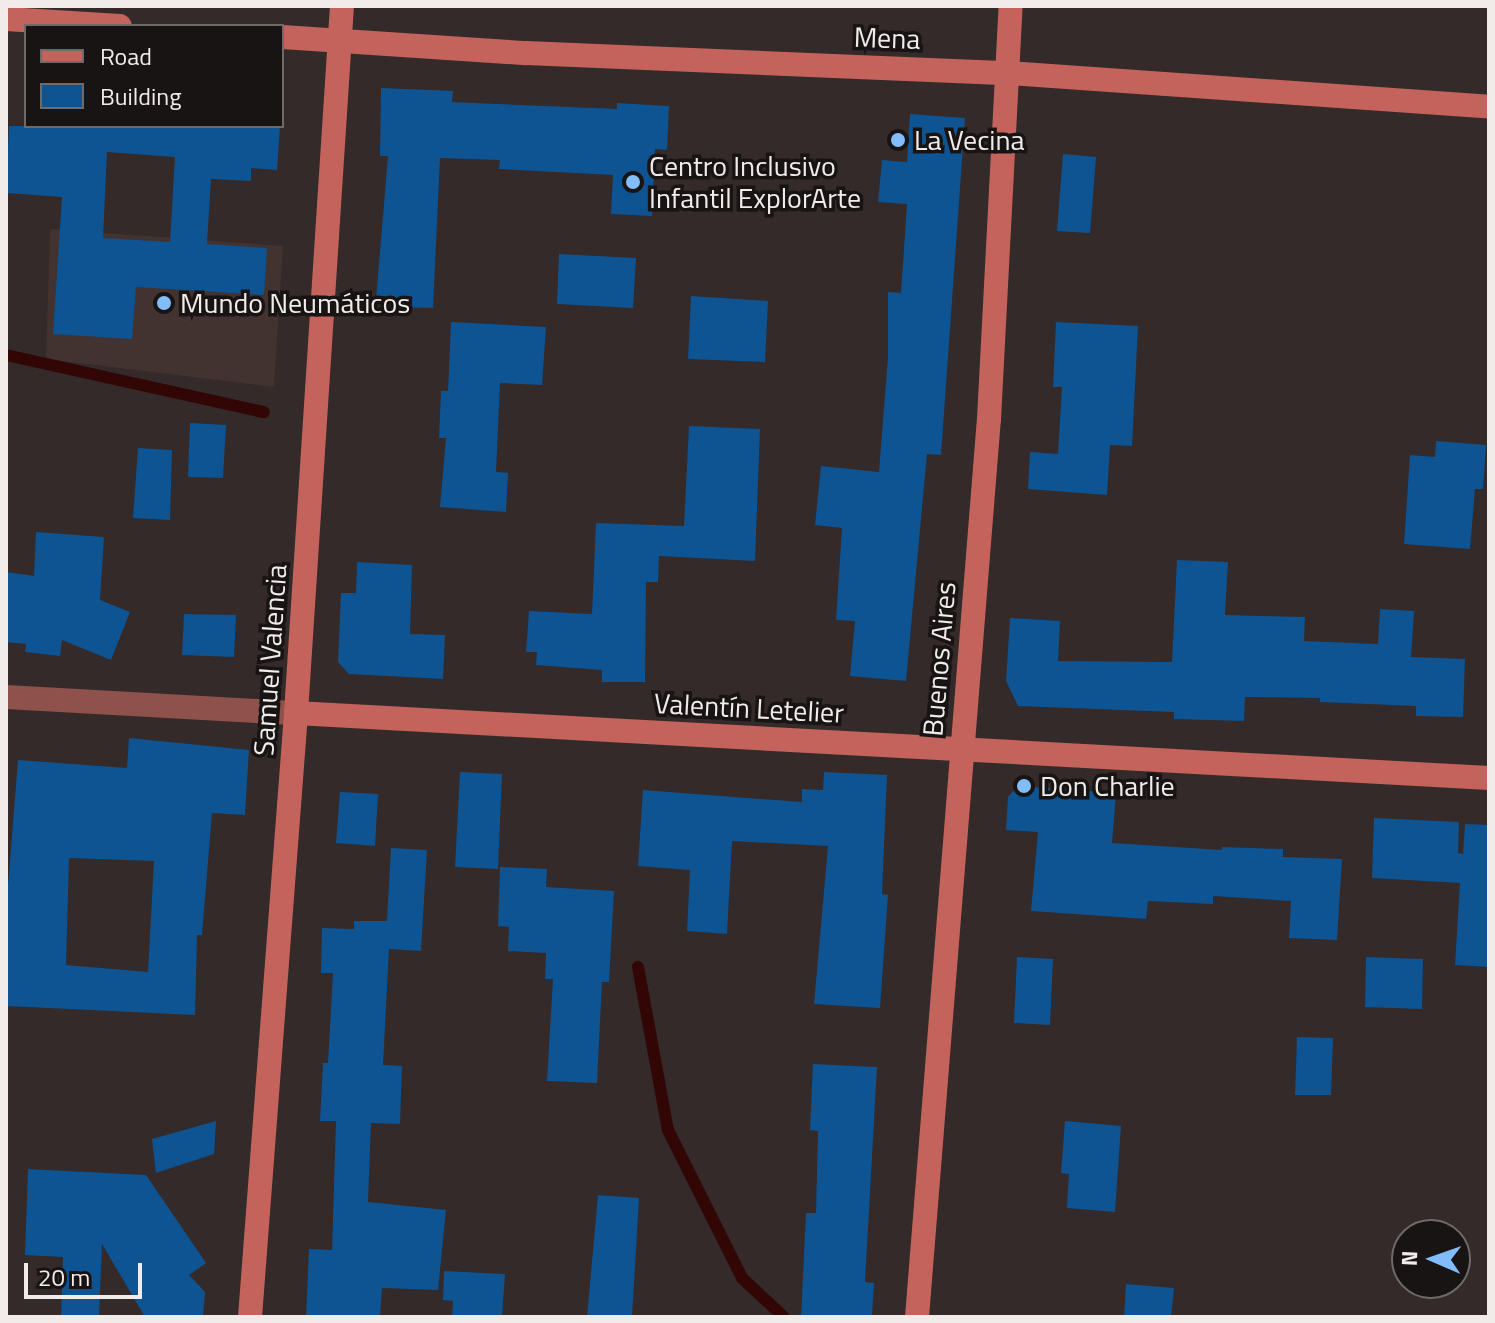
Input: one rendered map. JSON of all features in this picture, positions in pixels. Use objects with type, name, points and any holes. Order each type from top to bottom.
[{"type":"street","name":"Samuel Valencia","points":[[250,1317],[296,713],[342,6]]},
{"type":"street","name":"Buenos Aires","points":[[917,1317],[989,419],[1011,6]]},
{"type":"street","points":[[6,19],[87,24]]},
{"type":"street","name":"Mena","points":[[284,37],[526,53],[1008,73],[1489,107]]},
{"type":"street","name":"Valentín Letelier","points":[[6,697],[1489,778]]},
{"type":"shaded area","name":"Mundo Neumáticos","points":[[50,229],[283,246],[274,387],[46,359]]},
{"type":"building","points":[[381,88],[453,91],[452,102],[617,109],[617,103],[669,106],[667,150],[655,149],[652,216],[611,214],[613,175],[499,169],[500,160],[440,158],[433,308],[396,307],[396,301],[376,300],[388,156],[380,156]]},
{"type":"building","points":[[910,114],[965,118],[941,455],[927,454],[906,681],[850,676],[855,621],[836,620],[842,528],[815,525],[821,466],[879,472],[888,357],[888,292],[901,293],[907,204],[878,202],[882,160],[907,162]]},
{"type":"building","points":[[9,126],[280,128],[277,170],[251,168],[251,181],[211,179],[207,244],[267,248],[264,295],[136,287],[132,339],[53,334],[62,197],[6,193]],"holes":[[[107,152],[175,157],[170,242],[103,238]]]},
{"type":"building","points":[[1063,154],[1096,157],[1090,233],[1057,231]]},
{"type":"building","points":[[559,254],[636,258],[633,308],[557,304]]},
{"type":"building","points":[[691,296],[768,301],[765,362],[688,359]]},
{"type":"building","points":[[451,322],[546,327],[542,385],[500,383],[496,472],[508,473],[506,512],[440,507],[446,438],[439,438],[441,391],[448,391]]},
{"type":"building","points":[[1056,322],[1138,326],[1132,446],[1110,445],[1107,495],[1028,489],[1030,452],[1058,454],[1062,387],[1053,387]]},
{"type":"building","points":[[190,423],[226,425],[223,478],[188,477]]},
{"type":"building","points":[[689,426],[760,429],[755,561],[659,556],[658,582],[646,582],[645,682],[602,682],[602,670],[536,665],[537,652],[526,652],[529,611],[592,614],[596,523],[684,526]]},
{"type":"building","points":[[1436,441],[1486,445],[1483,489],[1475,489],[1470,549],[1404,544],[1410,455],[1435,457]]},
{"type":"building","points":[[138,448],[172,450],[170,520],[133,518]]},
{"type":"building","points":[[36,532],[104,537],[100,600],[130,612],[111,660],[62,640],[60,656],[25,652],[26,644],[6,642],[6,572],[34,576]]},
{"type":"building","points":[[1177,560],[1228,562],[1225,615],[1305,617],[1304,641],[1378,644],[1380,609],[1414,611],[1411,657],[1465,659],[1463,717],[1416,716],[1416,706],[1320,702],[1320,698],[1245,697],[1244,721],[1174,719],[1174,712],[1018,706],[1006,681],[1010,618],[1060,621],[1058,661],[1172,662]]},
{"type":"building","points":[[357,562],[412,565],[410,634],[445,635],[443,679],[349,674],[338,662],[341,593],[356,593]]},
{"type":"building","points":[[184,614],[236,615],[234,657],[182,655]]},
{"type":"building","points":[[129,738],[249,750],[245,815],[212,813],[202,935],[197,935],[195,1015],[6,1006],[6,911],[18,760],[127,768]],"holes":[[[69,858],[154,861],[148,972],[66,965]]]},
{"type":"building","points":[[460,772],[502,774],[498,869],[455,867]]},
{"type":"building","points":[[824,772],[887,775],[882,894],[888,895],[880,1008],[814,1004],[828,846],[732,841],[727,934],[687,931],[690,870],[638,866],[643,790],[802,802],[802,789],[823,790]]},
{"type":"building","points":[[1018,786],[1116,793],[1112,843],[1222,850],[1222,847],[1283,849],[1283,857],[1342,859],[1337,940],[1289,938],[1291,901],[1213,896],[1213,904],[1148,901],[1146,919],[1031,911],[1038,832],[1006,830],[1008,797]]},
{"type":"building","points":[[340,792],[378,794],[375,846],[336,843]]},
{"type":"building","points":[[1374,818],[1459,822],[1458,853],[1463,854],[1465,824],[1489,825],[1489,967],[1455,965],[1460,883],[1372,878]]},
{"type":"building","points":[[391,848],[427,850],[421,951],[389,949],[383,1065],[402,1066],[400,1124],[371,1123],[368,1202],[446,1210],[438,1290],[382,1288],[380,1317],[306,1317],[309,1249],[332,1250],[336,1121],[320,1121],[323,1063],[328,1063],[333,973],[321,973],[322,928],[354,929],[354,921],[387,921]]},
{"type":"building","points":[[500,867],[547,869],[546,887],[614,891],[609,982],[602,982],[597,1083],[547,1081],[553,979],[545,979],[546,953],[508,951],[509,927],[498,926]]},
{"type":"building","points":[[1017,957],[1053,959],[1050,1025],[1014,1023]]},
{"type":"building","points":[[1366,957],[1423,959],[1422,1009],[1365,1007]]},
{"type":"building","points":[[1297,1037],[1333,1038],[1331,1095],[1295,1095]]},
{"type":"building","points":[[813,1064],[877,1067],[865,1282],[874,1283],[872,1316],[801,1317],[806,1213],[816,1213],[818,1131],[810,1130]]},
{"type":"building","points":[[216,1121],[214,1154],[156,1173],[152,1139]]},
{"type":"building","points":[[1065,1121],[1121,1126],[1115,1212],[1067,1208],[1069,1174],[1061,1173]]},
{"type":"building","points":[[28,1169],[146,1175],[206,1263],[189,1275],[205,1292],[203,1317],[145,1317],[102,1244],[99,1317],[61,1317],[63,1257],[25,1255]]},
{"type":"building","points":[[598,1195],[639,1198],[632,1317],[587,1317]]},
{"type":"building","points":[[444,1271],[505,1274],[502,1317],[452,1317],[453,1301],[443,1300]]},
{"type":"building","points":[[1126,1284],[1174,1288],[1171,1317],[1124,1317]]},
{"type":"waterway","points":[[6,355],[264,412]]},
{"type":"waterway","points":[[638,967],[668,1130],[742,1278],[784,1317]]},
{"type":"place","name":"La Vecina","points":[[898,140]]},
{"type":"place","name":"Centro Inclusivo Infantil ExplorArte","points":[[633,182]]},
{"type":"place","name":"Mundo Neumáticos","points":[[164,303]]},
{"type":"place","name":"Don Charlie","points":[[1024,786]]}]
